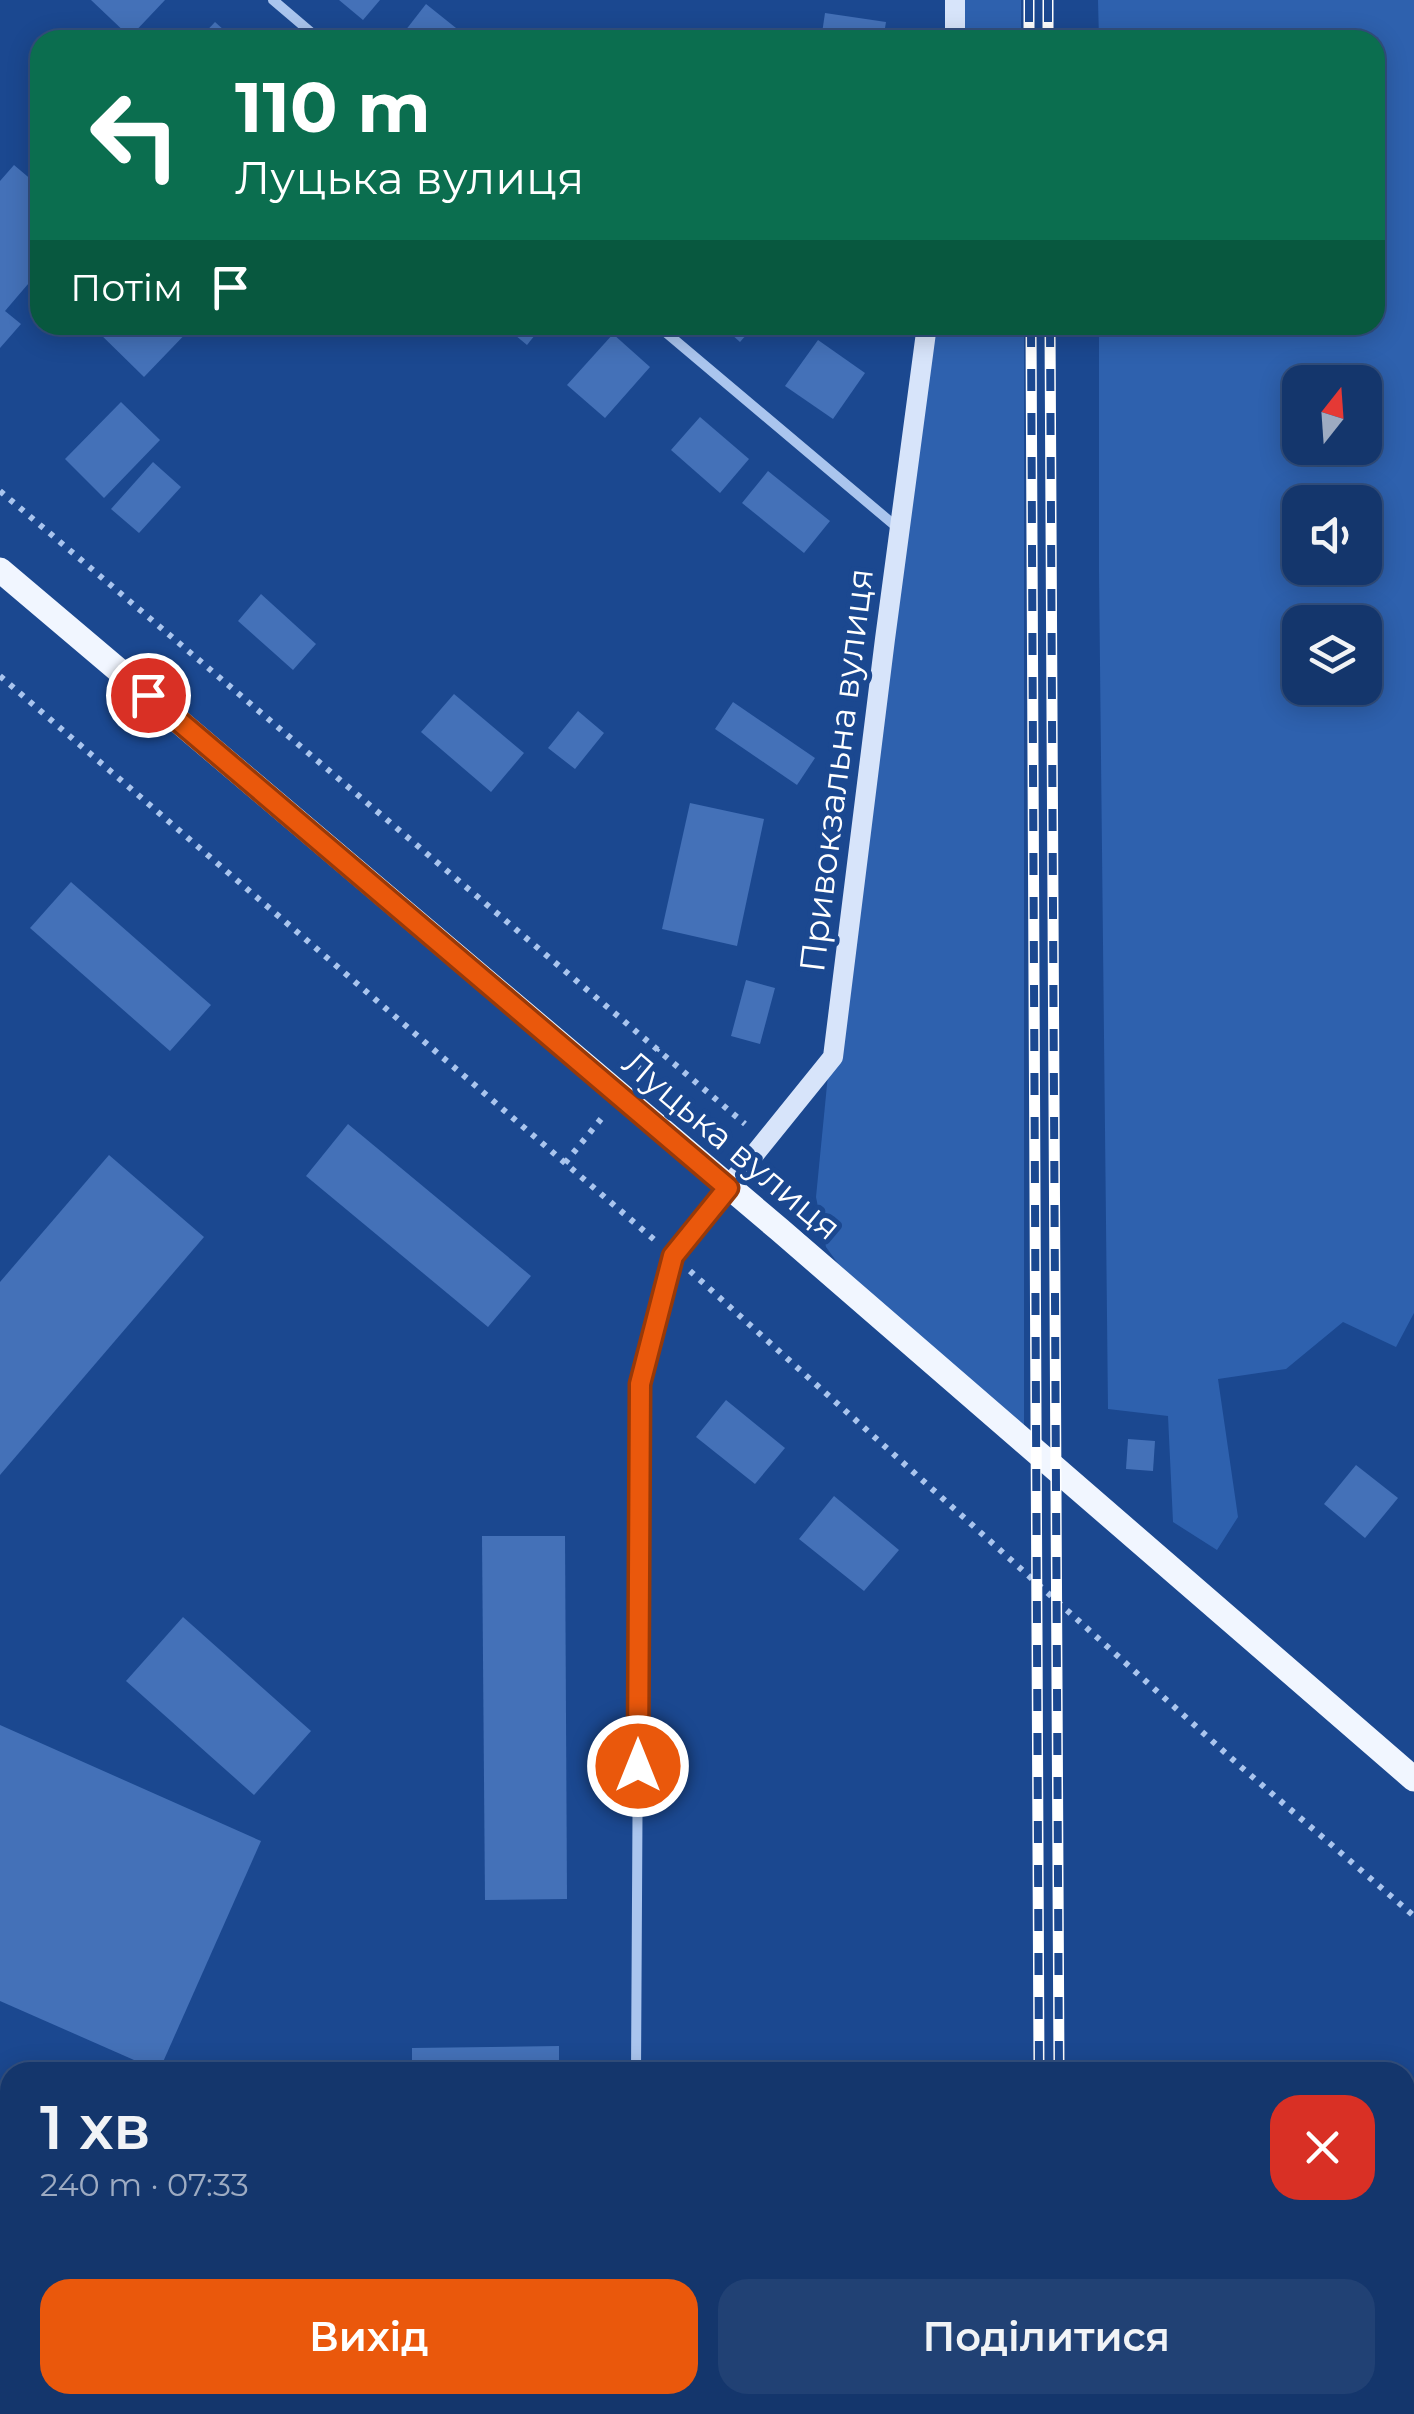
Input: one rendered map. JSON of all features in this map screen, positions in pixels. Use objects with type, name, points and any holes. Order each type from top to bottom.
[{"type":"main road","name":"Луцька вулиця","points":[[0,570],[728,1188],[1414,1779]]},
{"type":"street","points":[[273,0],[308,30]]},
{"type":"street","points":[[954,30],[955,0]]},
{"type":"street","points":[[669,335],[900,530]]},
{"type":"street","name":"Привокзальна вулиця","points":[[728,1188],[833,1057],[926,335]]},
{"type":"street","points":[[636,2062],[640,1384],[673,1256],[728,1188]]},
{"type":"path","points":[[0,491],[765,1142]]},
{"type":"path","points":[[0,676],[673,1256],[1240,1766],[1414,1916]]},
{"type":"shaded area","points":[[958,0],[1021,0],[1021,30],[957,30]]},
{"type":"shaded area","points":[[1098,0],[1414,0],[1414,1313],[1396,1347],[1343,1322],[1286,1369],[1218,1379],[1238,1517],[1217,1550],[1173,1522],[1168,1416],[1108,1409],[1099,335],[1385,335],[1385,30],[1099,30]]},
{"type":"shaded area","points":[[920,335],[1024,335],[1024,1431],[852,1283],[826,1247],[816,1197],[832,1034]]},
{"type":"building","points":[[91,0],[165,0],[137,30],[123,30]]},
{"type":"building","points":[[339,0],[380,0],[363,20]]},
{"type":"building","points":[[426,4],[458,30],[406,30]]},
{"type":"building","points":[[825,13],[886,22],[885,30],[822,30]]},
{"type":"building","points":[[215,22],[224,30],[207,30]]},
{"type":"building","points":[[14,165],[30,179],[30,282],[5,311],[21,324],[0,348],[0,181]]},
{"type":"building","points":[[101,335],[184,335],[144,377]]},
{"type":"building","points":[[515,335],[535,335],[527,345]]},
{"type":"building","points":[[612,335],[650,367],[605,418],[567,385]]},
{"type":"building","points":[[818,340],[865,373],[833,419],[785,386]]},
{"type":"building","points":[[121,402],[160,440],[104,498],[65,459]]},
{"type":"building","points":[[700,417],[749,459],[720,493],[671,450]]},
{"type":"building","points":[[153,462],[181,487],[139,533],[111,509]]},
{"type":"building","points":[[768,471],[830,521],[804,553],[742,503]]},
{"type":"building","points":[[261,594],[316,644],[293,670],[238,621]]},
{"type":"building","points":[[454,694],[524,753],[491,792],[421,732]]},
{"type":"building","points":[[733,702],[815,758],[797,785],[715,729]]},
{"type":"building","points":[[578,711],[604,733],[575,769],[548,748]]},
{"type":"building","points":[[690,803],[764,819],[737,946],[662,929]]},
{"type":"building","points":[[71,882],[211,1005],[170,1051],[30,928]]},
{"type":"building","points":[[746,980],[775,988],[760,1044],[731,1036]]},
{"type":"building","points":[[348,1124],[531,1276],[488,1327],[306,1176]]},
{"type":"building","points":[[109,1155],[204,1237],[0,1475],[0,1282]]},
{"type":"building","points":[[726,1400],[785,1448],[755,1484],[696,1437]]},
{"type":"building","points":[[1128,1439],[1155,1441],[1153,1471],[1126,1469]]},
{"type":"building","points":[[1356,1465],[1398,1498],[1365,1538],[1324,1504]]},
{"type":"building","points":[[834,1496],[899,1550],[864,1591],[799,1539]]},
{"type":"building","points":[[482,1536],[565,1536],[567,1899],[485,1900]]},
{"type":"building","points":[[183,1617],[311,1731],[254,1795],[126,1681]]},
{"type":"building","points":[[0,1725],[261,1841],[163,2062],[139,2062],[0,2001]]},
{"type":"building","points":[[559,2046],[559,2062],[412,2062],[412,2048]]},
{"type":"railway","points":[[1029,0],[1029,30]]},
{"type":"railway","points":[[1048,0],[1048,30]]},
{"type":"railway","points":[[1031,335],[1039,2062]]},
{"type":"railway","points":[[1050,335],[1059,2062]]},
{"type":"route","points":[[148,695],[728,1188],[673,1256],[640,1384],[638,1766]]}]
